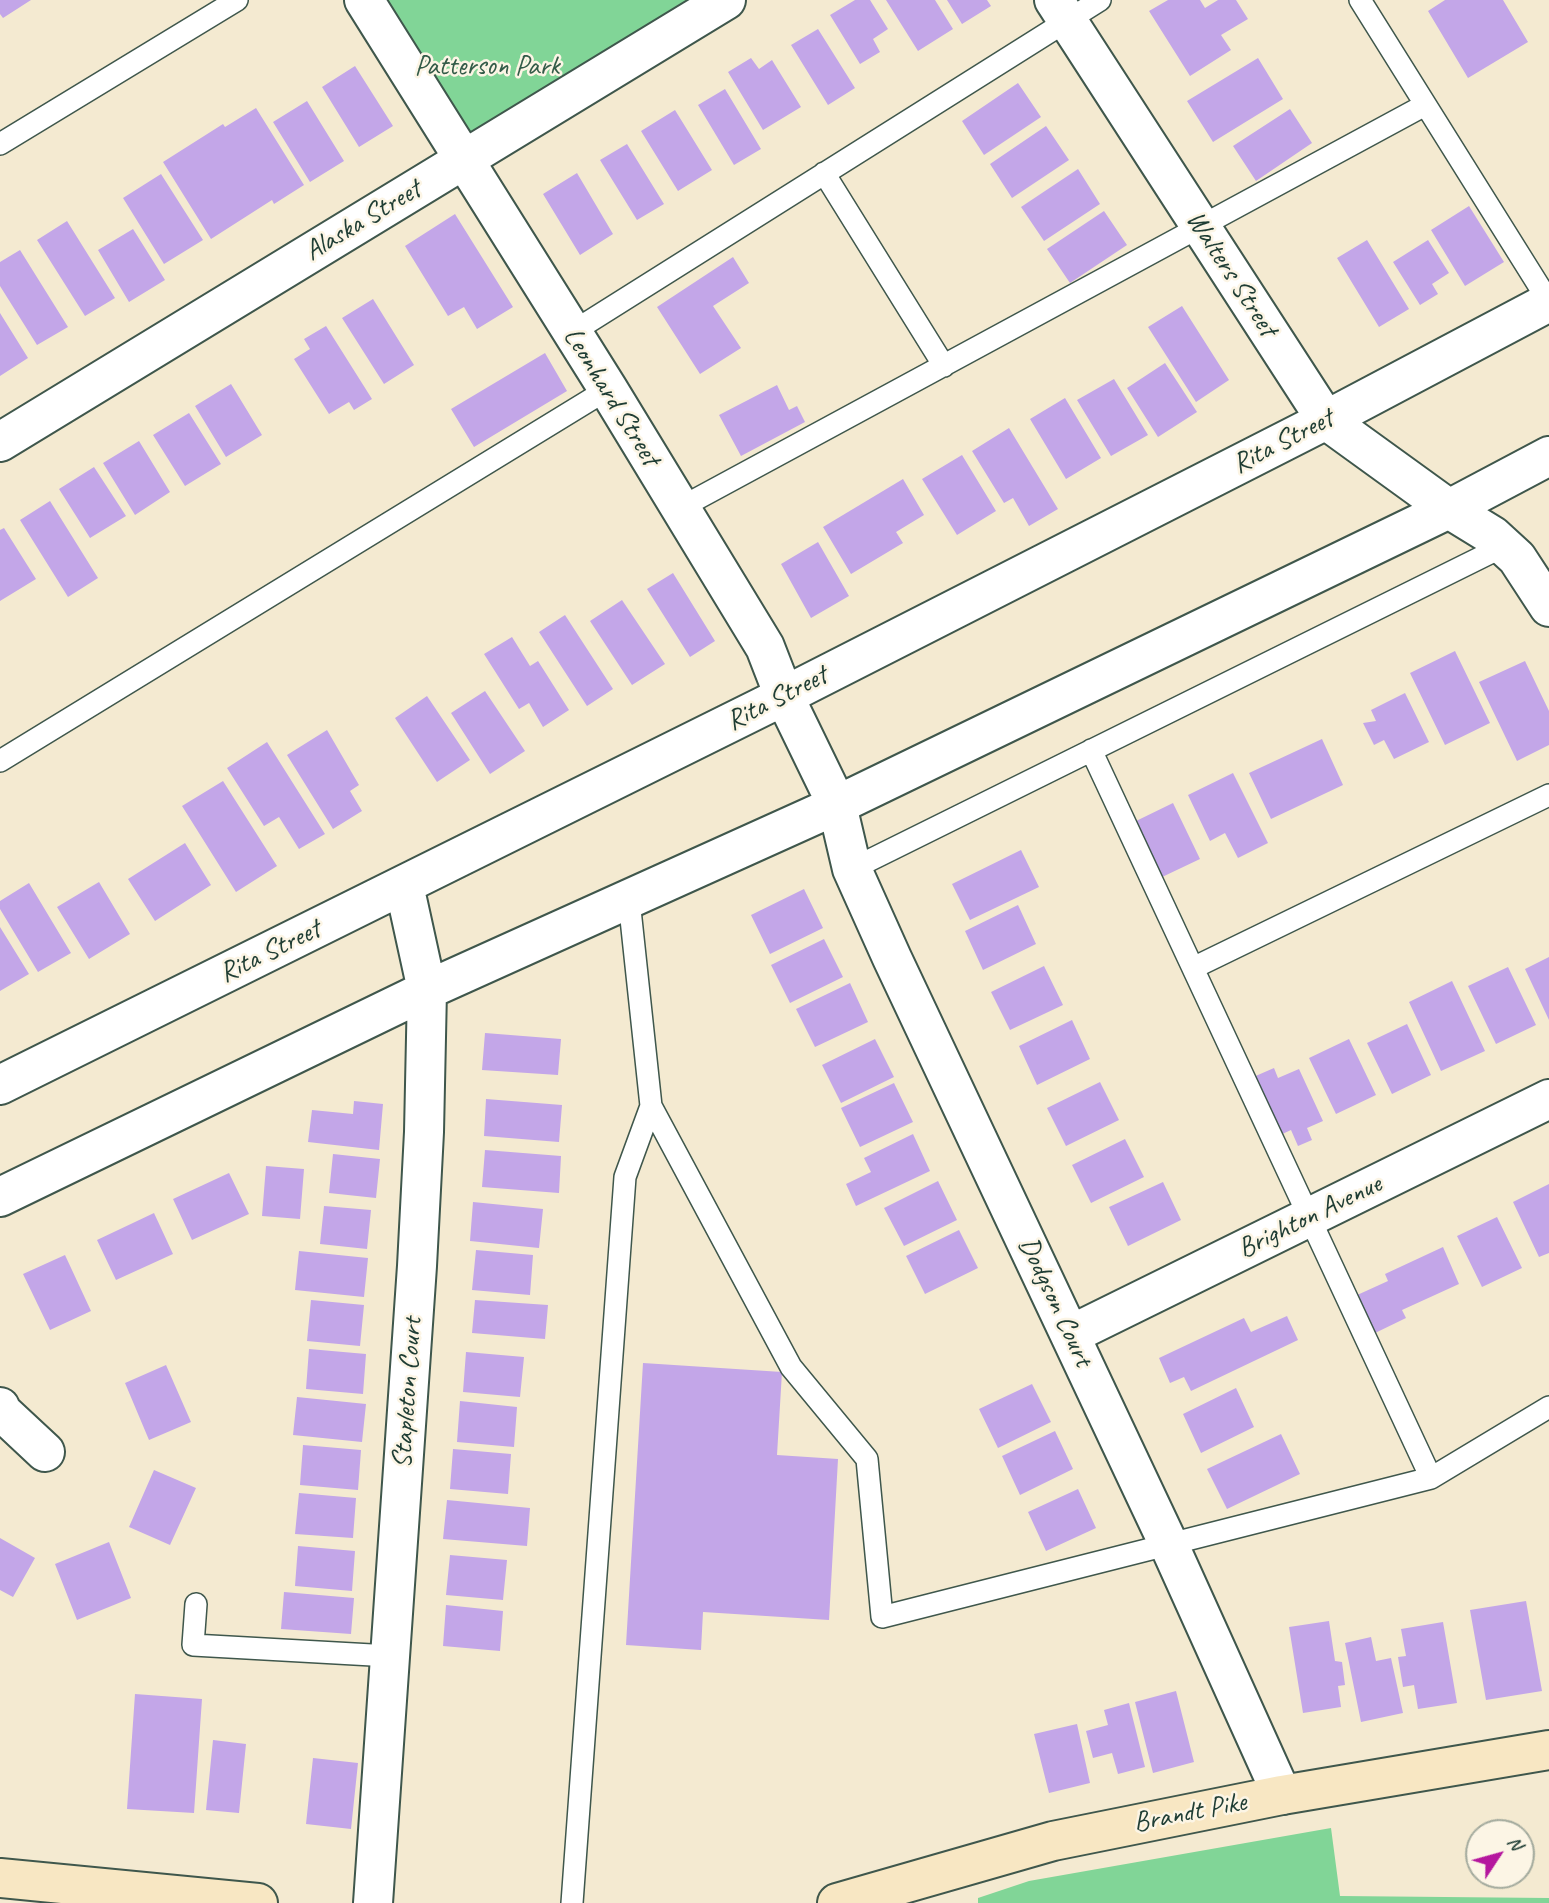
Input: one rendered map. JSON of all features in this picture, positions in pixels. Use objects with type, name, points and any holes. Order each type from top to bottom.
[{"type":"main road","name":"Brandt Pike","points":[[837,1903],[950,1886],[1053,1841],[1282,1795],[1549,1750]]},
{"type":"main road","points":[[0,1878],[258,1903]]},
{"type":"street","name":"Leonhard Street","points":[[364,0],[765,647],[784,696],[837,805]]},
{"type":"street","name":"Alaska Street","points":[[0,442],[726,0]]},
{"type":"street","name":"Walters Street","points":[[1060,10],[1326,421],[1449,509],[1493,536],[1517,558],[1549,607]]},
{"type":"street","name":"Rita Street","points":[[0,1085],[784,696],[1326,421],[1549,302]]},
{"type":"street","points":[[0,1197],[427,990],[837,805],[1449,509],[1549,456]]},
{"type":"street","name":"Dodgson Court","points":[[837,805],[852,869],[892,958],[1169,1545],[1282,1795]]},
{"type":"street","name":"Stapleton Court","points":[[373,1903],[424,1132],[427,990],[404,885]]},
{"type":"street","name":"Brighton Avenue","points":[[1070,1335],[1549,1099]]},
{"type":"street","points":[[0,1407],[2,1412],[45,1451]]},
{"type":"lane","points":[[0,144],[237,0]]},
{"type":"lane","points":[[571,333],[824,173],[1060,10],[1100,0]]},
{"type":"lane","points":[[1360,0],[1549,302]]},
{"type":"lane","points":[[680,508],[1425,105]]},
{"type":"lane","points":[[824,173],[944,366]]},
{"type":"lane","points":[[0,761],[608,390]]},
{"type":"lane","points":[[852,869],[1504,546]]},
{"type":"lane","points":[[1091,750],[1432,1478]]},
{"type":"lane","points":[[1193,968],[1549,795]]},
{"type":"lane","points":[[629,900],[651,1107],[791,1367],[867,1459],[882,1617],[1432,1478],[1549,1407]]},
{"type":"lane","points":[[572,1903],[625,1177],[651,1107]]},
{"type":"lane","points":[[196,1604],[193,1645],[390,1656]]},
{"type":"green space","name":"Patterson Park","points":[[364,0],[726,0],[464,159]]},
{"type":"green space","points":[[1331,1828],[1340,1896],[1549,1898],[1549,1903],[978,1903],[978,1898],[1029,1881]]},
{"type":"building","points":[[0,0],[31,0],[3,18],[0,14]]},
{"type":"building","points":[[855,0],[870,0],[888,29],[873,39],[880,52],[860,64],[830,15]]},
{"type":"building","points":[[886,0],[935,0],[953,29],[918,51]]},
{"type":"building","points":[[947,0],[987,0],[991,6],[962,24]]},
{"type":"building","points":[[1168,0],[1200,0],[1205,8],[1218,0],[1236,0],[1248,19],[1221,35],[1231,50],[1190,76],[1149,11]]},
{"type":"building","points":[[1445,0],[1503,0],[1528,42],[1468,78],[1428,11]]},
{"type":"building","points":[[818,29],[855,88],[828,105],[791,45]]},
{"type":"building","points":[[751,58],[759,69],[772,60],[801,107],[763,130],[728,72]]},
{"type":"building","points":[[1258,58],[1283,99],[1213,142],[1187,101]]},
{"type":"building","points":[[355,66],[393,126],[359,147],[322,87]]},
{"type":"building","points":[[1018,83],[1041,117],[984,155],[962,121]]},
{"type":"building","points":[[725,89],[761,149],[734,165],[698,105]]},
{"type":"building","points":[[307,101],[344,161],[310,182],[273,122]]},
{"type":"building","points":[[256,108],[304,185],[274,204],[272,200],[211,239],[163,162],[223,124],[225,127]]},
{"type":"building","points":[[1290,109],[1312,143],[1256,181],[1233,146]]},
{"type":"building","points":[[675,110],[712,170],[678,191],[641,131]]},
{"type":"building","points":[[1046,126],[1069,160],[1012,198],[990,164]]},
{"type":"building","points":[[627,144],[664,204],[637,220],[600,160]]},
{"type":"building","points":[[1078,169],[1100,204],[1044,241],[1021,207]]},
{"type":"building","points":[[577,173],[613,234],[580,255],[543,194]]},
{"type":"building","points":[[161,174],[203,240],[164,264],[123,198]]},
{"type":"building","points":[[1469,206],[1504,262],[1465,286],[1431,230]]},
{"type":"building","points":[[1104,211],[1127,245],[1070,283],[1047,249]]},
{"type":"building","points":[[455,214],[513,307],[477,329],[464,307],[448,316],[405,246]]},
{"type":"building","points":[[67,221],[115,298],[85,316],[37,240]]},
{"type":"building","points":[[133,229],[165,280],[129,302],[98,250]]},
{"type":"building","points":[[1367,240],[1409,309],[1379,327],[1337,258]]},
{"type":"building","points":[[1428,240],[1449,273],[1432,284],[1438,294],[1420,305],[1393,262]]},
{"type":"building","points":[[20,250],[68,327],[37,345],[0,286],[0,262]]},
{"type":"building","points":[[733,257],[749,283],[713,306],[741,348],[700,374],[657,307]]},
{"type":"building","points":[[373,299],[414,365],[384,384],[342,318]]},
{"type":"building","points":[[1182,306],[1229,380],[1196,402],[1148,327]]},
{"type":"building","points":[[0,313],[28,358],[0,376]]},
{"type":"building","points":[[326,326],[372,399],[354,410],[349,402],[329,414],[294,359],[310,349],[304,339]]},
{"type":"building","points":[[545,353],[567,391],[474,447],[451,409]]},
{"type":"building","points":[[1165,363],[1197,412],[1158,437],[1127,388]]},
{"type":"building","points":[[1114,379],[1148,435],[1111,456],[1077,400]]},
{"type":"building","points":[[231,384],[262,435],[226,457],[195,406]]},
{"type":"building","points":[[777,385],[789,410],[797,406],[805,422],[741,456],[719,415]]},
{"type":"building","points":[[1065,398],[1101,458],[1066,479],[1030,419]]},
{"type":"building","points":[[189,413],[221,464],[185,486],[153,435]]},
{"type":"building","points":[[1009,428],[1058,509],[1029,526],[1013,498],[1004,503],[972,451]]},
{"type":"building","points":[[139,441],[170,492],[135,515],[103,463]]},
{"type":"building","points":[[962,455],[996,511],[957,535],[922,479]]},
{"type":"building","points":[[94,467],[126,516],[90,538],[59,489]]},
{"type":"building","points":[[903,479],[924,515],[896,532],[903,543],[851,574],[823,527]]},
{"type":"building","points":[[50,501],[98,578],[68,597],[20,520]]},
{"type":"building","points":[[4,528],[36,579],[0,601],[0,530]]},
{"type":"building","points":[[818,542],[849,596],[811,618],[781,564]]},
{"type":"building","points":[[673,573],[715,641],[690,657],[647,589]]},
{"type":"building","points":[[622,600],[665,664],[632,685],[590,621]]},
{"type":"building","points":[[565,615],[613,689],[587,706],[539,632]]},
{"type":"building","points":[[512,637],[530,666],[538,661],[569,710],[543,727],[529,703],[519,709],[484,654]]},
{"type":"building","points":[[1455,651],[1490,723],[1445,745],[1410,673]]},
{"type":"building","points":[[1525,661],[1549,711],[1549,745],[1517,761],[1479,682]]},
{"type":"building","points":[[485,691],[525,751],[490,774],[451,713]]},
{"type":"building","points":[[1405,693],[1429,742],[1394,759],[1384,740],[1374,745],[1363,723],[1376,721],[1371,710]]},
{"type":"building","points":[[427,696],[470,760],[437,782],[395,718]]},
{"type":"building","points":[[327,730],[359,785],[350,791],[362,811],[333,829],[287,755]]},
{"type":"building","points":[[1322,739],[1343,785],[1271,819],[1249,773]]},
{"type":"building","points":[[267,742],[325,834],[299,849],[279,817],[264,826],[227,768]]},
{"type":"building","points":[[1233,773],[1268,843],[1238,858],[1225,833],[1210,841],[1188,795]]},
{"type":"building","points":[[223,781],[277,866],[236,892],[182,806]]},
{"type":"building","points":[[1173,803],[1200,859],[1160,878],[1134,822]]},
{"type":"building","points":[[185,843],[211,885],[155,921],[128,879]]},
{"type":"building","points":[[1021,850],[1039,887],[970,920],[952,884]]},
{"type":"building","points":[[99,882],[130,934],[89,959],[57,907]]},
{"type":"building","points":[[29,883],[71,953],[38,972],[0,909],[0,901]]},
{"type":"building","points":[[804,889],[823,928],[770,954],[751,915]]},
{"type":"building","points":[[1018,905],[1036,944],[983,970],[965,931]]},
{"type":"building","points":[[0,927],[29,974],[0,991]]},
{"type":"building","points":[[824,939],[843,977],[790,1003],[771,965]]},
{"type":"building","points":[[1549,957],[1549,1020],[1525,969]]},
{"type":"building","points":[[1044,966],[1063,1005],[1010,1030],[991,992]]},
{"type":"building","points":[[1508,967],[1536,1025],[1496,1044],[1468,986]]},
{"type":"building","points":[[1452,981],[1485,1051],[1441,1071],[1409,1002]]},
{"type":"building","points":[[850,983],[868,1022],[815,1047],[796,1009]]},
{"type":"building","points":[[1072,1020],[1090,1059],[1037,1085],[1019,1046]]},
{"type":"building","points":[[1407,1024],[1431,1075],[1392,1094],[1367,1043]]},
{"type":"building","points":[[485,1033],[561,1039],[558,1075],[482,1070]]},
{"type":"building","points":[[875,1039],[894,1077],[841,1103],[822,1065]]},
{"type":"building","points":[[1349,1039],[1376,1095],[1336,1114],[1309,1058]]},
{"type":"building","points":[[1274,1068],[1278,1078],[1299,1069],[1323,1121],[1307,1128],[1312,1140],[1298,1146],[1291,1130],[1278,1136],[1251,1078]]},
{"type":"building","points":[[1100,1082],[1119,1120],[1066,1146],[1047,1108]]},
{"type":"building","points":[[894,1083],[913,1122],[860,1147],[841,1108]]},
{"type":"building","points":[[486,1099],[562,1105],[559,1142],[484,1136]]},
{"type":"building","points":[[354,1101],[383,1104],[379,1150],[308,1142],[312,1110],[353,1114]]},
{"type":"building","points":[[913,1134],[930,1171],[856,1206],[846,1184],[871,1172],[864,1158]]},
{"type":"building","points":[[1125,1139],[1144,1177],[1091,1203],[1072,1165]]},
{"type":"building","points":[[485,1150],[561,1156],[559,1193],[482,1187]]},
{"type":"building","points":[[333,1154],[380,1159],[376,1198],[329,1193]]},
{"type":"building","points":[[266,1166],[304,1169],[300,1219],[262,1216]]},
{"type":"building","points":[[229,1173],[249,1214],[192,1240],[173,1199]]},
{"type":"building","points":[[938,1181],[957,1220],[904,1246],[884,1208]]},
{"type":"building","points":[[1163,1182],[1181,1220],[1128,1246],[1109,1207]]},
{"type":"building","points":[[1549,1184],[1549,1253],[1539,1257],[1513,1202]]},
{"type":"building","points":[[473,1202],[543,1209],[539,1248],[470,1241]]},
{"type":"building","points":[[324,1206],[371,1210],[367,1249],[320,1244]]},
{"type":"building","points":[[154,1213],[173,1254],[116,1280],[97,1240]]},
{"type":"building","points":[[1497,1217],[1522,1268],[1482,1287],[1457,1236]]},
{"type":"building","points":[[959,1230],[978,1268],[925,1294],[906,1256]]},
{"type":"building","points":[[1443,1247],[1459,1284],[1402,1310],[1406,1318],[1373,1334],[1355,1296],[1388,1281],[1385,1274]]},
{"type":"building","points":[[476,1250],[533,1255],[530,1295],[472,1290]]},
{"type":"building","points":[[299,1251],[368,1258],[364,1297],[295,1290]]},
{"type":"building","points":[[65,1255],[91,1311],[50,1330],[23,1274]]},
{"type":"building","points":[[311,1300],[364,1305],[360,1346],[307,1341]]},
{"type":"building","points":[[475,1300],[548,1305],[545,1339],[472,1333]]},
{"type":"building","points":[[1287,1316],[1298,1340],[1191,1391],[1184,1377],[1170,1383],[1159,1358],[1244,1318],[1251,1332]]},
{"type":"building","points":[[309,1349],[366,1354],[363,1394],[306,1389]]},
{"type":"building","points":[[466,1352],[524,1357],[520,1397],[463,1392]]},
{"type":"building","points":[[643,1363],[782,1372],[777,1455],[838,1459],[829,1620],[703,1612],[701,1650],[626,1645]]},
{"type":"building","points":[[166,1365],[191,1422],[149,1440],[125,1383]]},
{"type":"building","points":[[1032,1384],[1051,1422],[998,1448],[979,1409]]},
{"type":"building","points":[[1236,1388],[1254,1427],[1201,1453],[1183,1414]]},
{"type":"building","points":[[297,1397],[366,1404],[362,1442],[293,1435]]},
{"type":"building","points":[[460,1401],[517,1407],[514,1447],[457,1442]]},
{"type":"building","points":[[1055,1431],[1073,1469],[1020,1495],[1002,1456]]},
{"type":"building","points":[[1281,1434],[1300,1474],[1227,1509],[1207,1469]]},
{"type":"building","points":[[303,1445],[361,1450],[358,1490],[300,1485]]},
{"type":"building","points":[[453,1449],[511,1454],[508,1494],[450,1489]]},
{"type":"building","points":[[154,1470],[196,1488],[170,1545],[129,1527]]},
{"type":"building","points":[[1078,1489],[1096,1528],[1046,1551],[1028,1512]]},
{"type":"building","points":[[299,1493],[356,1498],[353,1538],[295,1534]]},
{"type":"building","points":[[447,1500],[530,1508],[527,1546],[443,1539]]},
{"type":"building","points":[[0,1538],[35,1558],[13,1597],[0,1590]]},
{"type":"building","points":[[109,1542],[131,1598],[77,1620],[55,1564]]},
{"type":"building","points":[[298,1546],[355,1551],[352,1591],[295,1586]]},
{"type":"building","points":[[450,1555],[507,1560],[503,1600],[446,1595]]},
{"type":"building","points":[[284,1592],[354,1598],[351,1634],[281,1629]]},
{"type":"building","points":[[1526,1601],[1542,1691],[1486,1700],[1470,1610]]},
{"type":"building","points":[[446,1605],[503,1611],[500,1651],[443,1646]]},
{"type":"building","points":[[1329,1621],[1335,1661],[1342,1662],[1345,1685],[1338,1686],[1341,1707],[1303,1713],[1289,1627]]},
{"type":"building","points":[[1443,1622],[1457,1703],[1418,1709],[1414,1685],[1403,1687],[1398,1657],[1406,1656],[1401,1629]]},
{"type":"building","points":[[1371,1637],[1376,1661],[1391,1658],[1403,1713],[1361,1722],[1345,1643]]},
{"type":"building","points":[[1176,1691],[1194,1762],[1153,1773],[1135,1702]]},
{"type":"building","points":[[135,1694],[202,1699],[194,1813],[127,1809]]},
{"type":"building","points":[[1129,1703],[1145,1767],[1118,1774],[1112,1753],[1093,1758],[1086,1731],[1108,1725],[1104,1710]]},
{"type":"building","points":[[1077,1724],[1090,1783],[1049,1793],[1034,1734]]},
{"type":"building","points":[[213,1740],[246,1744],[239,1813],[206,1810]]},
{"type":"building","points":[[313,1758],[358,1763],[351,1829],[306,1824]]}]
